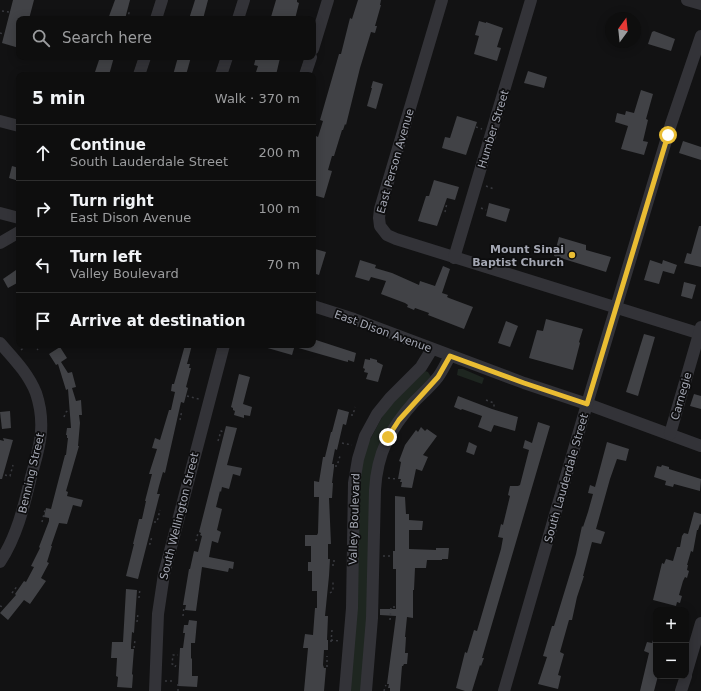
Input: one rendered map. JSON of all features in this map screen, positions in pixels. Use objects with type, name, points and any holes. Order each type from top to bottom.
[{"type":"street","points":[[157,16],[162,0]]},
{"type":"street","points":[[239,16],[244,0]]},
{"type":"street","points":[[316,39],[328,0]]},
{"type":"street","name":"East Person Avenue","points":[[442,0],[382,202],[379,218],[380,226],[387,235],[408,244],[616,308],[700,332]]},
{"type":"street","name":"Humber Street","points":[[454,258],[531,0]]},
{"type":"street","points":[[687,0],[701,4]]},
{"type":"street","name":"South Lauderdale Street","points":[[504,691],[587,404],[671,124],[701,36]]},
{"type":"street","points":[[140,72],[143,60]]},
{"type":"street","points":[[222,72],[226,60]]},
{"type":"street","points":[[306,72],[310,60]]},
{"type":"street","points":[[0,121],[16,125]]},
{"type":"street","points":[[0,213],[16,217]]},
{"type":"street","points":[[0,243],[16,234]]},
{"type":"street","name":"East Dison Avenue","points":[[316,307],[354,319],[450,356],[701,446]]},
{"type":"street","name":"Carnegie","points":[[670,434],[700,332]]},
{"type":"street","name":"Benning Street","points":[[0,343],[20,366],[31,382],[38,401],[42,424],[40,443],[19,522],[12,541],[0,562]]},
{"type":"street","name":"South Wellington Street","points":[[155,691],[158,614],[164,574],[223,348]]},
{"type":"street","name":"Valley Boulevard","points":[[345,691],[352,608],[353,494],[356,465],[362,445],[373,420],[390,398],[421,367],[432,349]]},
{"type":"street","name":"Valley Boulevard","points":[[366,691],[372,618],[375,490],[379,460],[388,437],[399,420],[438,377],[450,356]]},
{"type":"street","points":[[689,665],[701,623]]},
{"type":"street","points":[[681,691],[685,679]]},
{"type":"path","points":[[128,16],[130,10]]},
{"type":"path","points":[[2,11],[8,12]]},
{"type":"path","points":[[476,127],[483,129]]},
{"type":"path","points":[[484,186],[494,189]]},
{"type":"path","points":[[445,212],[447,203]]},
{"type":"path","points":[[477,207],[486,210]]},
{"type":"path","points":[[20,351],[24,348]]},
{"type":"path","points":[[187,396],[199,399]]},
{"type":"path","points":[[486,400],[494,404],[494,407]]},
{"type":"path","points":[[351,415],[353,415],[355,407]]},
{"type":"path","points":[[64,416],[69,410]]},
{"type":"path","points":[[180,420],[182,410]]},
{"type":"path","points":[[218,441],[221,431],[223,432]]},
{"type":"path","points":[[342,442],[355,446]]},
{"type":"path","points":[[335,466],[337,466],[340,456]]},
{"type":"path","points":[[5,475],[10,476],[13,465]]},
{"type":"path","points":[[388,478],[396,479]]},
{"type":"path","points":[[42,522],[45,510]]},
{"type":"path","points":[[154,522],[157,522],[160,510]]},
{"type":"path","points":[[196,542],[198,533]]},
{"type":"path","points":[[149,544],[152,536]]},
{"type":"path","points":[[379,556],[391,556]]},
{"type":"path","points":[[332,565],[334,565],[334,557]]},
{"type":"path","points":[[330,593],[333,591],[333,582]]},
{"type":"path","points":[[12,593],[18,585]]},
{"type":"path","points":[[139,598],[140,588]]},
{"type":"path","points":[[184,606],[184,616]]},
{"type":"path","points":[[390,620],[391,607],[396,607]]},
{"type":"path","points":[[137,622],[138,613]]},
{"type":"path","points":[[332,630],[331,641],[343,641]]},
{"type":"path","points":[[134,640],[134,648]]},
{"type":"path","points":[[176,668],[176,665],[172,664],[173,655],[178,655]]},
{"type":"path","points":[[327,656],[327,667]]},
{"type":"path","points":[[165,682],[175,681]]},
{"type":"path","points":[[178,684],[178,691]]},
{"type":"path","points":[[384,691],[386,685]]},
{"type":"shaded area","points":[[458,369],[463,369],[484,378],[482,384],[457,375]]},
{"type":"shaded area","points":[[425,371],[428,372],[431,377],[385,433],[368,602],[361,691],[349,691],[358,483],[366,447],[386,410]]},
{"type":"building","points":[[13,0],[34,0],[30,16],[16,16],[16,47],[2,43]]},
{"type":"building","points":[[115,0],[130,0],[126,16],[109,16]]},
{"type":"building","points":[[195,0],[208,0],[204,16],[190,16]]},
{"type":"building","points":[[276,0],[297,0],[299,3],[296,16],[271,16]]},
{"type":"building","points":[[358,0],[381,0],[375,26],[377,26],[375,33],[371,32],[360,68],[346,125],[345,124],[342,130],[334,156],[332,156],[328,170],[332,171],[324,198],[316,196],[316,136],[318,137],[323,121],[320,120],[339,54],[341,54],[350,18],[352,19]]},
{"type":"building","points":[[479,21],[503,28],[497,47],[501,48],[497,61],[474,54],[479,36],[475,35]]},
{"type":"building","points":[[654,31],[675,39],[671,51],[648,44],[652,32]]},
{"type":"building","points":[[99,60],[113,60],[110,72],[95,72]]},
{"type":"building","points":[[177,60],[190,60],[187,72],[174,72]]},
{"type":"building","points":[[255,60],[280,60],[277,72],[256,72],[258,66],[254,65]]},
{"type":"building","points":[[528,71],[547,77],[544,88],[524,83]]},
{"type":"building","points":[[373,81],[383,84],[376,109],[367,106]]},
{"type":"building","points":[[641,90],[653,94],[646,119],[648,120],[643,141],[648,142],[644,155],[621,149],[628,126],[615,122],[617,113],[625,115],[626,111],[634,113]]},
{"type":"building","points":[[457,116],[477,122],[466,155],[442,148],[445,137],[450,138]]},
{"type":"building","points":[[683,141],[701,147],[701,160],[679,153]]},
{"type":"building","points":[[12,166],[16,167],[16,180],[9,178]]},
{"type":"building","points":[[434,180],[459,187],[455,200],[447,198],[437,226],[418,221],[426,196],[429,196]]},
{"type":"building","points":[[489,203],[510,209],[506,222],[486,216]]},
{"type":"building","points":[[699,226],[701,226],[701,267],[684,263],[687,253],[691,254]]},
{"type":"building","points":[[559,237],[586,245],[586,250],[611,257],[606,272],[554,256]]},
{"type":"building","points":[[316,249],[326,252],[319,275],[316,274]]},
{"type":"building","points":[[360,260],[376,265],[375,268],[392,273],[419,285],[420,281],[435,286],[443,266],[450,269],[442,293],[448,295],[447,297],[449,298],[473,307],[464,329],[428,315],[429,313],[415,308],[414,310],[407,307],[408,305],[405,303],[381,294],[386,281],[371,277],[369,281],[355,277]]},
{"type":"building","points":[[650,260],[662,264],[663,260],[677,265],[674,274],[663,271],[659,284],[644,280]]},
{"type":"building","points":[[16,270],[16,284],[8,288],[3,279]]},
{"type":"building","points":[[684,282],[696,285],[692,299],[681,296]]},
{"type":"building","points":[[546,319],[583,329],[573,370],[529,358],[537,330],[543,331]]},
{"type":"building","points":[[506,321],[518,326],[510,347],[498,343]]},
{"type":"building","points":[[644,334],[655,337],[638,396],[626,392]]},
{"type":"building","points":[[316,340],[356,353],[354,362],[348,360],[348,362],[298,348],[316,348]]},
{"type":"building","points":[[61,348],[67,358],[61,362],[68,373],[72,372],[76,387],[72,388],[76,401],[81,400],[82,415],[79,415],[79,446],[66,491],[68,492],[67,496],[83,500],[81,507],[73,505],[67,524],[59,523],[47,562],[49,563],[41,578],[46,581],[30,604],[24,600],[8,620],[0,613],[16,595],[15,594],[24,581],[26,582],[34,567],[31,566],[40,548],[39,547],[49,521],[49,518],[44,517],[46,508],[51,509],[66,455],[68,438],[66,435],[67,428],[71,428],[68,389],[66,390],[58,364],[56,365],[49,354]]},
{"type":"building","points":[[184,348],[191,348],[187,364],[190,364],[189,368],[191,368],[186,387],[188,388],[184,403],[181,402],[165,473],[163,472],[159,486],[157,494],[160,494],[138,579],[126,576],[139,519],[142,519],[152,474],[149,474],[157,449],[152,448],[155,438],[160,440],[169,410],[171,410],[175,392],[171,391],[172,384],[174,384]]},
{"type":"building","points":[[268,348],[294,348],[292,355]]},
{"type":"building","points":[[370,358],[377,360],[377,362],[383,365],[378,382],[366,379],[368,373],[364,372],[365,369],[363,368],[365,359],[370,360]]},
{"type":"building","points":[[239,374],[250,377],[243,404],[252,407],[250,416],[244,415],[244,418],[234,415],[235,411],[231,407]]},
{"type":"building","points":[[694,394],[701,396],[701,409],[690,406]]},
{"type":"building","points":[[458,396],[518,417],[515,431],[494,425],[491,432],[478,427],[482,416],[454,407]]},
{"type":"building","points":[[338,409],[349,412],[346,425],[343,424],[332,464],[334,464],[334,467],[332,498],[329,498],[331,544],[328,544],[328,559],[330,559],[325,616],[328,616],[328,650],[324,650],[323,665],[324,668],[326,668],[324,691],[304,691],[308,648],[303,648],[305,634],[313,635],[315,608],[317,608],[317,591],[312,591],[312,571],[308,571],[308,562],[311,562],[311,546],[305,546],[305,535],[317,535],[318,533],[319,497],[314,497],[314,481],[319,482],[323,457],[325,457]]},
{"type":"building","points":[[10,411],[11,428],[2,429],[0,412]]},
{"type":"building","points":[[538,422],[550,426],[482,658],[484,658],[481,666],[480,665],[472,691],[465,691],[456,688],[465,652],[467,653],[474,630],[477,631],[501,549],[503,538],[498,537],[501,524],[503,525],[510,496],[508,495],[510,486],[520,485],[529,450],[523,448],[525,440],[532,443]]},
{"type":"building","points":[[226,426],[237,428],[227,465],[242,468],[240,476],[233,474],[229,489],[222,487],[221,492],[220,491],[216,507],[222,509],[217,530],[221,532],[218,543],[212,541],[209,557],[234,562],[233,569],[229,568],[228,572],[202,567],[196,611],[185,610],[186,605],[183,605],[189,569],[194,551],[198,552],[202,536],[199,532]]},
{"type":"building","points":[[421,427],[425,431],[427,429],[437,436],[423,455],[428,457],[422,471],[416,469],[412,488],[401,487],[401,479],[398,479],[401,462],[399,461],[405,445],[416,430],[418,432]]},
{"type":"building","points":[[3,438],[13,440],[2,479],[0,479],[0,440],[4,441]]},
{"type":"building","points":[[469,442],[477,446],[474,455],[466,452]]},
{"type":"building","points":[[607,442],[629,449],[626,461],[617,459],[610,479],[596,529],[605,532],[601,544],[592,542],[572,620],[569,620],[560,652],[564,654],[558,675],[561,676],[558,689],[538,684],[547,657],[543,656],[552,626],[554,626],[576,554],[582,526],[583,527],[593,494],[588,493],[590,485],[595,487]]},
{"type":"building","points":[[662,465],[669,467],[669,469],[701,479],[700,491],[674,484],[673,487],[665,485],[666,481],[654,477],[657,466],[661,467]]},
{"type":"building","points":[[395,496],[405,497],[406,514],[409,514],[409,520],[423,521],[422,530],[409,530],[409,549],[436,550],[436,548],[449,548],[448,559],[427,560],[426,568],[415,568],[413,618],[407,617],[405,637],[405,653],[408,653],[407,664],[402,666],[400,691],[390,691],[390,688],[388,688],[389,684],[387,684],[396,616],[380,615],[380,609],[396,609],[396,569],[393,569],[393,551],[395,551]]},
{"type":"building","points":[[694,512],[701,514],[701,525],[700,524],[697,530],[693,552],[691,551],[687,565],[687,570],[689,571],[687,578],[685,577],[683,581],[679,595],[682,596],[680,603],[677,602],[676,606],[653,600],[662,563],[664,564],[666,559],[673,561],[677,547],[680,547],[682,536],[684,533],[688,534]]},
{"type":"building","points":[[126,589],[137,590],[134,633],[132,632],[131,646],[131,649],[134,649],[132,688],[117,687],[117,658],[111,658],[112,642],[123,642]]},
{"type":"building","points":[[189,620],[197,621],[195,643],[191,643],[191,658],[192,676],[198,676],[197,687],[178,686],[180,648],[183,648],[185,633],[183,633],[184,625],[188,625]]},
{"type":"building","points":[[653,640],[653,679],[657,679],[654,691],[640,691],[649,653],[644,651],[647,642],[652,643]]},
{"type":"place","name":"Mount Sinai Baptist Church","points":[[572,255]]},
{"type":"route","points":[[388,437],[399,420],[438,377],[450,356],[587,404],[668,135]]}]
